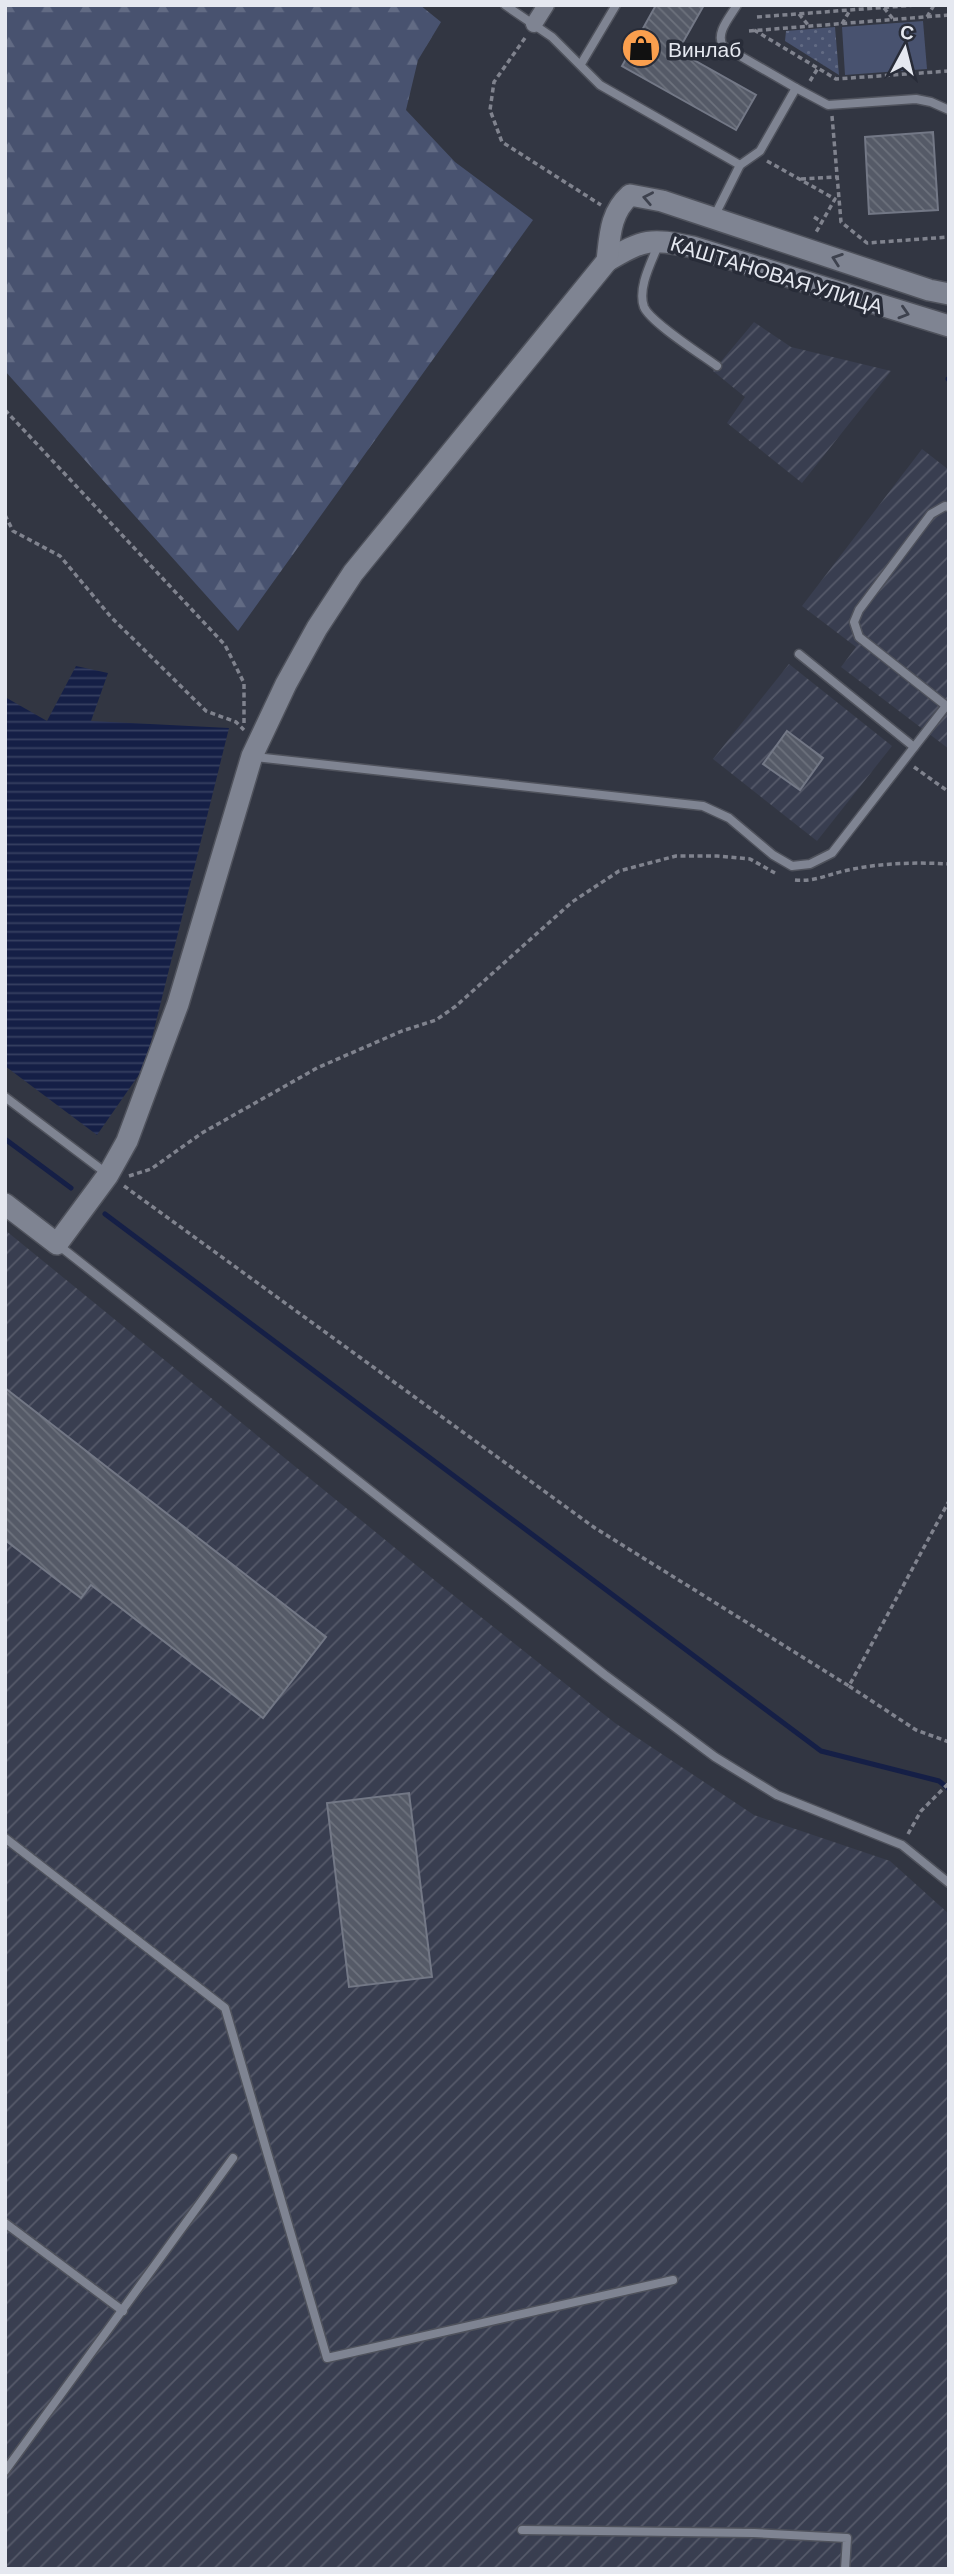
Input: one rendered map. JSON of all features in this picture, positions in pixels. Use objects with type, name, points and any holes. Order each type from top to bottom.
[{"type":"street","points":[[534,24],[545,5]]},
{"type":"street","name":"КАШТАНОВАЯ УЛИЦА","points":[[615,214],[620,204],[630,195],[662,201],[929,290],[949,294]]},
{"type":"street","points":[[5,1204],[57,1244],[112,1178],[141,1108],[178,1004],[254,753],[292,673],[353,573],[607,261],[611,224],[615,214]]},
{"type":"street","name":"КАШТАНОВАЯ УЛИЦА","points":[[607,261],[633,245],[660,240],[693,247],[949,326]]},
{"type":"lane","points":[[505,5],[534,24],[581,64],[600,85],[740,165]]},
{"type":"lane","points":[[581,64],[616,5]]},
{"type":"lane","points":[[737,5],[720,34],[719,40],[723,46],[825,105],[916,99],[949,110]]},
{"type":"lane","points":[[714,217],[740,165],[756,154],[796,88]]},
{"type":"lane","points":[[660,240],[646,278],[644,307],[652,318],[717,366]]},
{"type":"lane","points":[[254,753],[703,806],[729,818],[773,855],[792,866],[810,864],[832,853],[947,707],[859,637],[855,622],[859,610],[931,514],[945,506],[949,507]]},
{"type":"lane","points":[[799,654],[914,747]]},
{"type":"lane","points":[[5,1097],[112,1178]]},
{"type":"lane","points":[[57,1244],[594,1667],[715,1758],[777,1795],[902,1845],[949,1883]]},
{"type":"lane","points":[[5,1838],[225,2008],[327,2358],[673,2280]]},
{"type":"lane","points":[[5,2471],[233,2158]]},
{"type":"lane","points":[[5,2223],[123,2311]]},
{"type":"lane","points":[[522,2530],[754,2533],[847,2538],[845,2569]]},
{"type":"path","points":[[757,17],[916,5]]},
{"type":"path","points":[[927,17],[934,5]]},
{"type":"path","points":[[884,8],[894,20]]},
{"type":"path","points":[[842,24],[850,10]]},
{"type":"path","points":[[799,14],[808,26]]},
{"type":"path","points":[[748,31],[949,15]]},
{"type":"path","points":[[534,24],[494,82],[490,110],[502,142],[615,214]]},
{"type":"path","points":[[754,30],[836,79],[949,71]]},
{"type":"path","points":[[831,105],[841,222],[867,243],[949,237]]},
{"type":"path","points":[[756,154],[837,199]]},
{"type":"path","points":[[799,179],[837,177]]},
{"type":"path","points":[[814,237],[837,199]]},
{"type":"path","points":[[814,217],[822,222]]},
{"type":"path","points":[[5,410],[226,645],[244,682],[244,730]]},
{"type":"path","points":[[5,515],[13,531],[60,556],[111,617],[205,711],[236,722],[244,730],[254,753]]},
{"type":"path","points":[[903,760],[949,792]]},
{"type":"path","points":[[112,1178],[151,1169],[202,1133],[317,1068],[402,1031],[436,1020],[456,1006],[572,902],[619,871],[676,856],[718,856],[750,859],[778,874]]},
{"type":"path","points":[[789,879],[805,881],[844,871],[919,862],[949,864]]},
{"type":"path","points":[[112,1178],[594,1528],[916,1730],[949,1742]]},
{"type":"path","points":[[849,1686],[949,1502]]},
{"type":"path","points":[[902,1845],[921,1811],[949,1783]]},
{"type":"shaded area","points":[[754,322],[791,347],[891,371],[802,483],[727,423],[745,397],[713,371]]},
{"type":"shaded area","points":[[922,449],[949,470],[949,749],[841,667],[856,647],[802,606]]},
{"type":"shaded area","points":[[789,664],[892,746],[817,841],[713,759]]},
{"type":"shaded area","points":[[76,666],[108,673],[91,721],[229,728],[145,1066],[97,1135],[5,1066],[5,697],[47,721]]},
{"type":"shaded area","points":[[5,1230],[443,1587],[615,1723],[754,1815],[890,1861],[949,1914],[949,2569],[5,2569]]},
{"type":"green space","points":[[5,5],[420,5],[441,22],[418,60],[406,110],[455,162],[533,220],[238,631],[5,371]]},
{"type":"green space","points":[[923,21],[927,69],[845,75],[842,27]]},
{"type":"green space","points":[[835,27],[839,75],[785,41],[786,31]]},
{"type":"building","points":[[656,5],[704,5],[678,51],[756,95],[736,130],[622,66]]},
{"type":"building","points":[[933,132],[938,210],[869,214],[865,137]]},
{"type":"building","points":[[787,731],[823,758],[800,790],[763,764]]},
{"type":"building","points":[[5,1388],[326,1637],[263,1718],[91,1585],[81,1598],[5,1540]]},
{"type":"building","points":[[409,1793],[432,1977],[349,1987],[327,1803]]},
{"type":"waterway","points":[[5,1139],[71,1188]]},
{"type":"waterway","points":[[105,1214],[821,1751],[939,1781],[949,1789]]},
{"type":"place","name":"Винлаб","points":[[641,48]]}]
